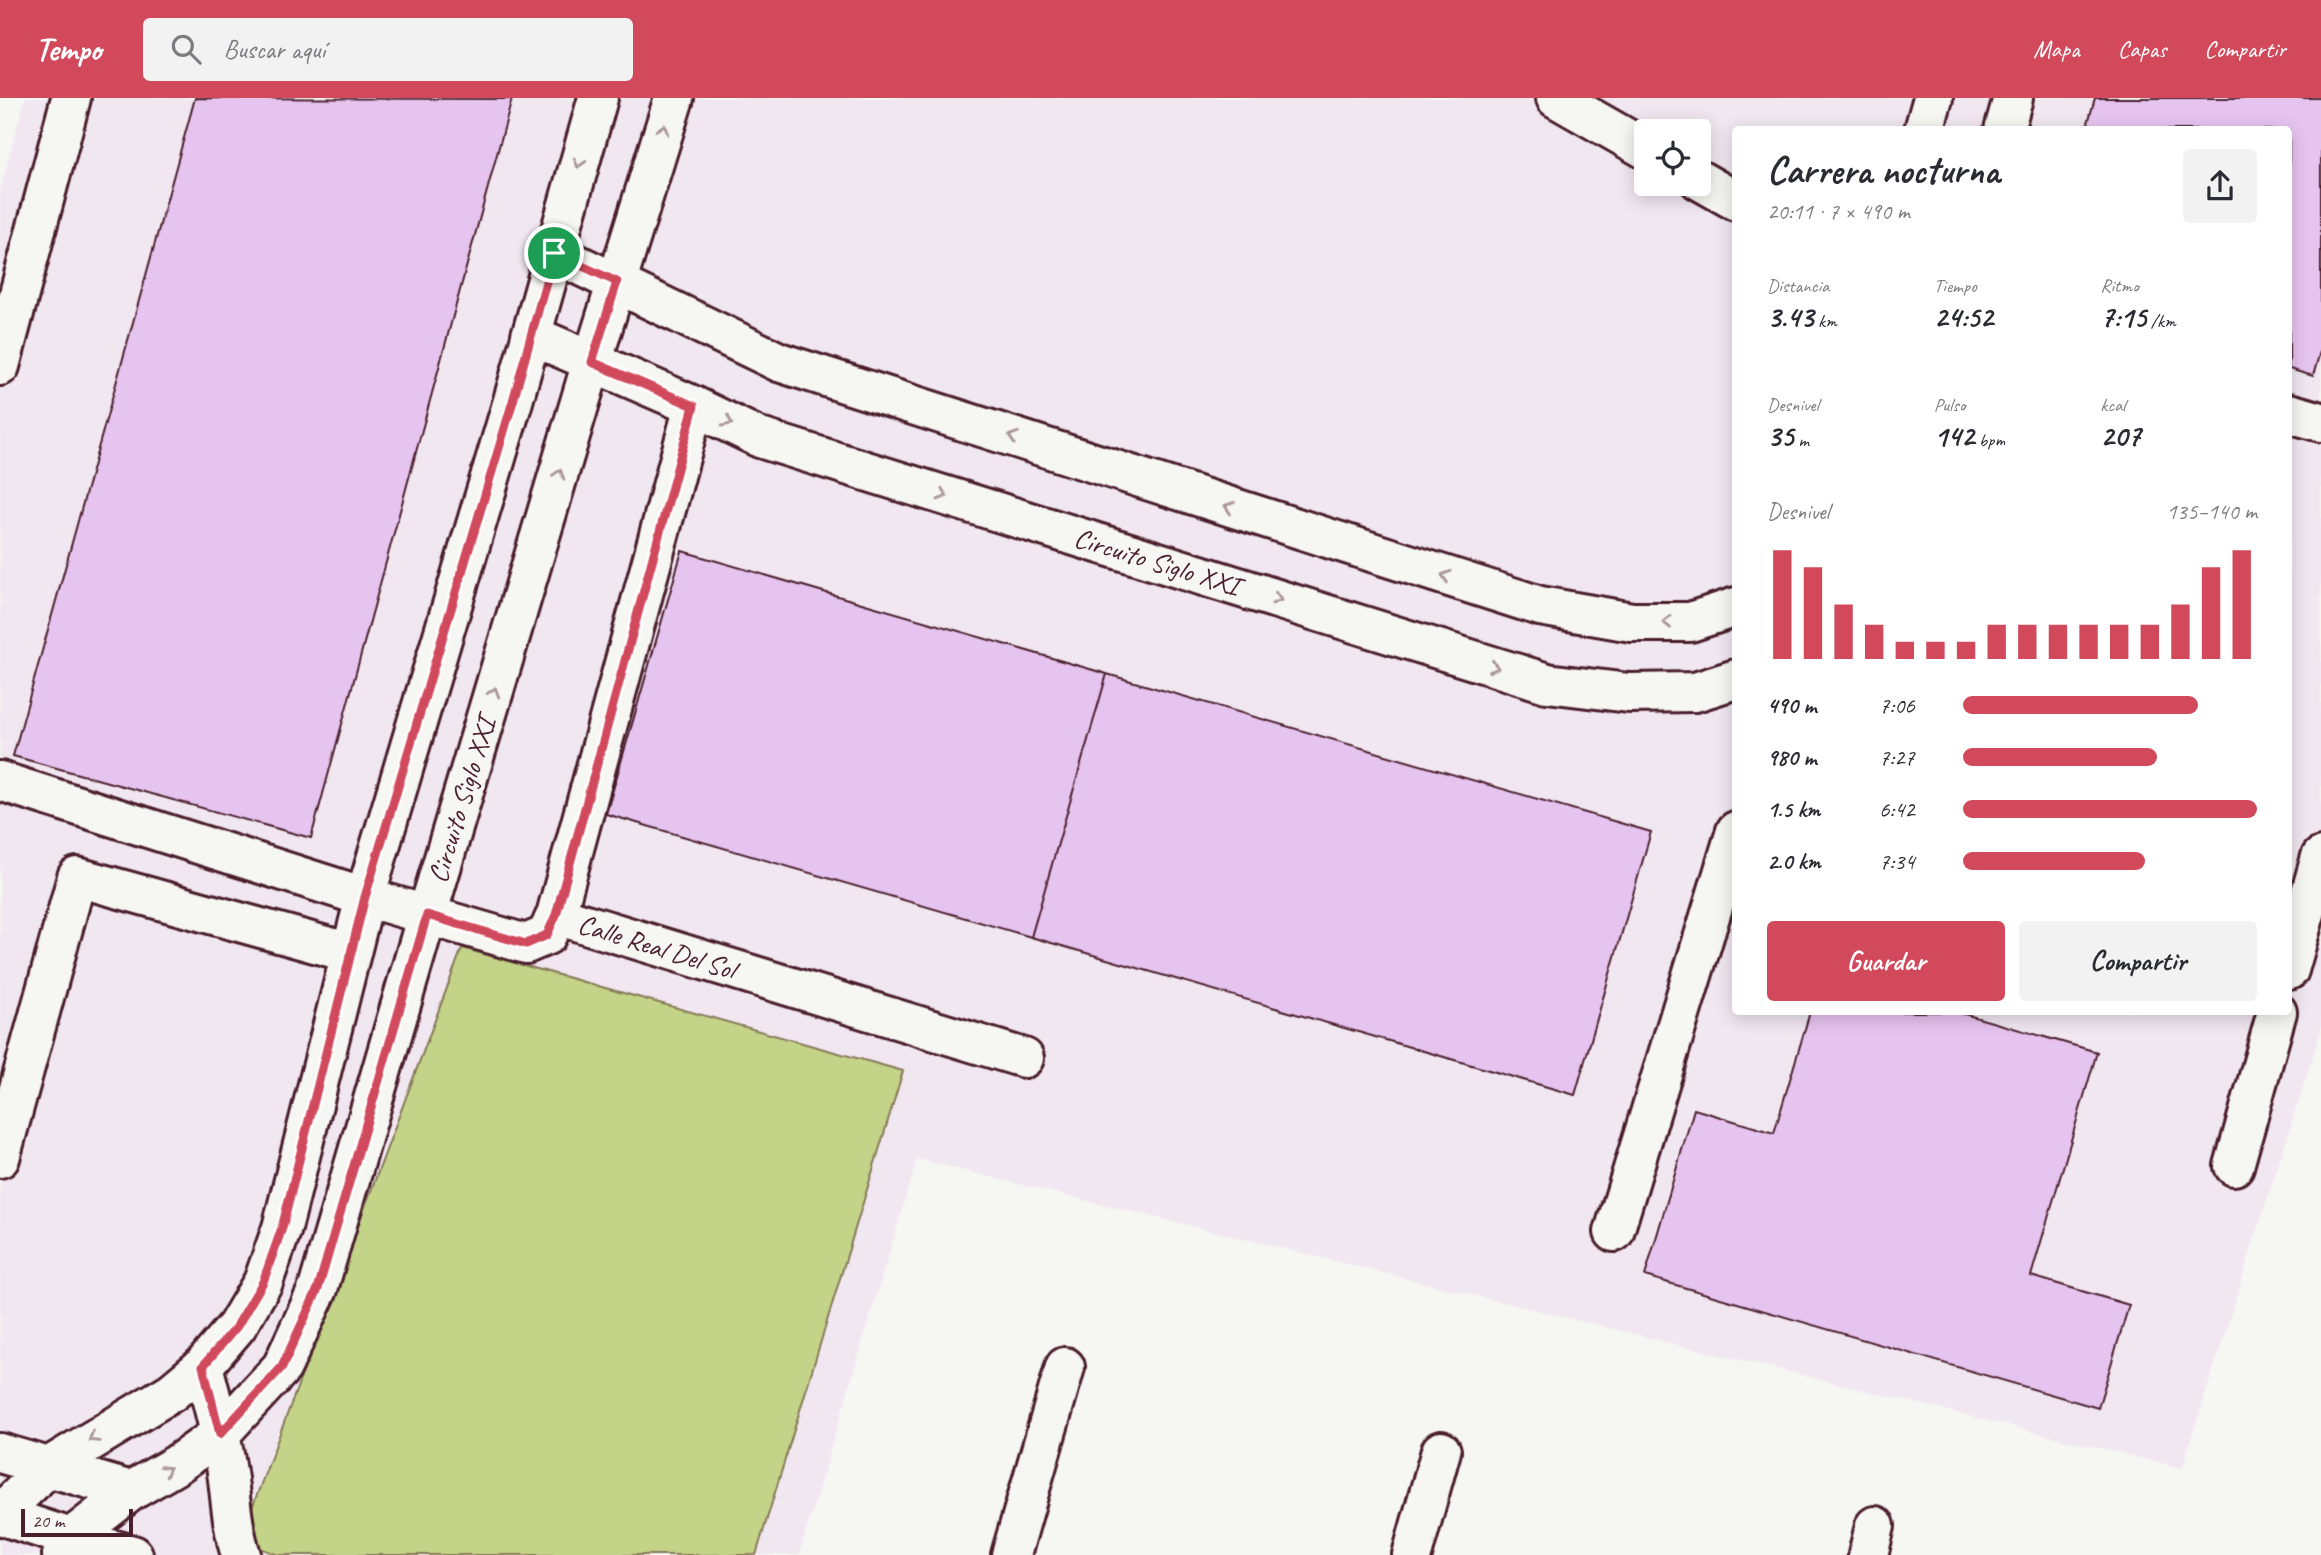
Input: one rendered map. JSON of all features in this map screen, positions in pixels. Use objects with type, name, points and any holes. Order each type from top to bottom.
[{"type":"street","points":[[0,366],[71,98]]},
{"type":"street","points":[[133,1555],[66,1547],[0,1515],[47,1468],[172,1391],[203,1366],[237,1326],[263,1282],[282,1228],[365,897],[513,401],[598,98]]},
{"type":"street","name":"Circuito Siglo XXI","points":[[66,1547],[131,1491],[176,1465],[220,1434],[282,1367],[318,1289],[592,362],[674,98]]},
{"type":"street","points":[[1556,98],[1634,143]]},
{"type":"street","points":[[1925,126],[1933,98]]},
{"type":"street","points":[[2005,126],[2013,98]]},
{"type":"street","points":[[1711,187],[1732,199]]},
{"type":"street","points":[[554,253],[779,362],[1540,606],[1632,622],[1690,622],[1732,612]]},
{"type":"street","name":"Circuito Siglo XXI","points":[[531,335],[694,406],[760,438],[1547,683],[1629,693],[1695,692],[1732,680]]},
{"type":"street","points":[[556,915],[694,406]]},
{"type":"street","points":[[2292,414],[2321,422]]},
{"type":"street","name":"Calle Real Del Sol","points":[[0,781],[365,897],[526,944],[547,935],[556,915],[1024,1058]]},
{"type":"street","points":[[1614,1232],[1732,844]]},
{"type":"street","points":[[2292,959],[2321,857]]},
{"type":"street","points":[[0,1158],[78,877],[351,953]]},
{"type":"street","points":[[2234,1166],[2276,1015]]},
{"type":"street","points":[[203,1366],[220,1434],[230,1512],[241,1555]]},
{"type":"street","points":[[1011,1555],[1065,1367]]},
{"type":"street","points":[[1412,1555],[1441,1451]]},
{"type":"street","points":[[0,1453],[131,1491]]},
{"type":"shaded area","points":[[25,98],[2321,98],[2321,1030],[2182,1468],[917,1159],[799,1555],[0,1555],[0,191]]},
{"type":"green space","points":[[462,948],[903,1071],[756,1555],[278,1555],[240,1540]]},
{"type":"building","points":[[195,98],[512,99],[311,838],[13,756]]},
{"type":"building","points":[[2095,98],[2321,98],[2321,348],[2313,376],[2292,370],[2292,126],[2087,126]]},
{"type":"building","points":[[682,551],[1107,674],[1031,937],[606,814]]},
{"type":"building","points":[[1107,674],[1651,832],[1575,1095],[1031,937]]},
{"type":"building","points":[[1809,1015],[1968,1015],[2097,1052],[2031,1276],[2129,1305],[2098,1408],[1645,1276],[1694,1109],[1774,1133]]},
{"type":"route","points":[[554,253],[617,282],[592,362],[694,406],[556,915],[547,935],[526,944],[427,915],[318,1289],[282,1367],[220,1434],[203,1366],[237,1326],[263,1282],[282,1228],[365,897],[513,401],[554,253]]}]
